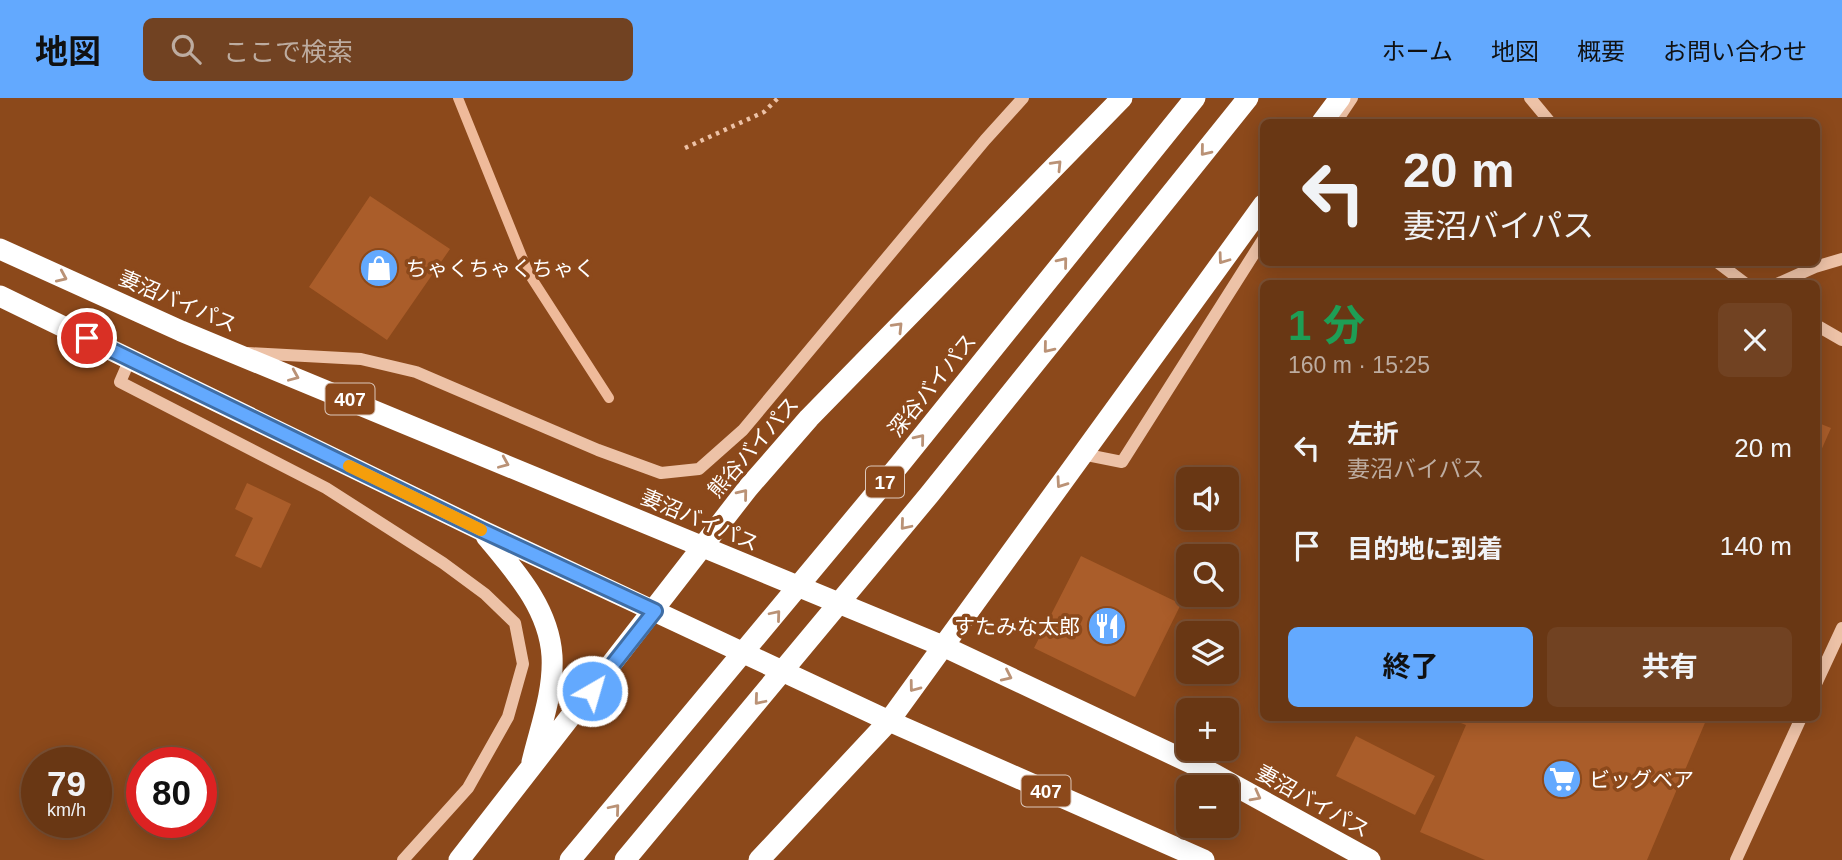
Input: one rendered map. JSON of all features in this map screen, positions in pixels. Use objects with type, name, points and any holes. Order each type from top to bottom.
[{"type":"highway","name":"熊谷バイパス","points":[[459,860],[655,611],[701,547],[809,418],[1122,98]]},
{"type":"highway","name":"深谷バイパス","points":[[570,860],[891,475],[1195,98]]},
{"type":"highway","name":"17","points":[[625,860],[929,495],[1248,98]]},
{"type":"highway","points":[[1324,119],[1340,98]]},
{"type":"highway","points":[[759,860],[889,721],[1260,209]]},
{"type":"highway","name":"妻沼バイパス","points":[[0,250],[181,331],[945,647],[1212,773],[1370,860]]},
{"type":"highway","name":"407","points":[[0,296],[481,530],[889,721],[1204,860]]},
{"type":"highway","name":"407","points":[[481,530],[522,580],[541,614],[552,655],[549,692],[529,771]]},
{"type":"street","points":[[237,352],[361,359],[415,372],[598,450],[661,473],[699,469],[744,430],[1023,98]]},
{"type":"street","points":[[1338,119],[1352,98]]},
{"type":"street","points":[[1530,98],[1548,119]]},
{"type":"street","points":[[1082,454],[1122,462],[1260,244]]},
{"type":"street","points":[[1820,266],[1842,259]]},
{"type":"street","points":[[1722,266],[1741,280]]},
{"type":"street","points":[[1786,280],[1818,266]]},
{"type":"street","points":[[1820,327],[1842,340]]},
{"type":"street","points":[[130,359],[120,382],[326,488],[443,563],[485,594],[515,622],[523,664],[508,716],[468,788],[403,860]]},
{"type":"street","points":[[1820,675],[1842,628]]},
{"type":"street","points":[[1736,860],[1800,721]]},
{"type":"path","points":[[685,148],[764,112],[778,98]]},
{"type":"building","name":"ちゃくちゃくちゃく","points":[[370,196],[450,249],[387,340],[309,287]]},
{"type":"building","points":[[1820,424],[1831,428],[1820,453]]},
{"type":"building","points":[[247,483],[291,504],[261,568],[235,556],[253,518],[235,509]]},
{"type":"building","name":"すたみな太郎","points":[[1081,556],[1176,602],[1176,607],[1180,607],[1135,697],[1034,648]]},
{"type":"building","name":"ビッグベア","points":[[1456,721],[1706,721],[1647,860],[1485,860],[1420,832],[1466,725]]},
{"type":"building","points":[[1356,736],[1435,776],[1415,815],[1336,776]]},
{"type":"waterway","points":[[458,98],[529,274],[609,398]]},
{"type":"slow traffic","points":[[349,466],[481,530]]},
{"type":"place","name":"ちゃくちゃくちゃく","points":[[379,268]]},
{"type":"place","name":"すたみな太郎","points":[[1107,626]]},
{"type":"place","name":"ビッグベア","points":[[1562,779]]},
{"type":"route","points":[[87,338],[481,530],[655,611],[592,691]]}]
